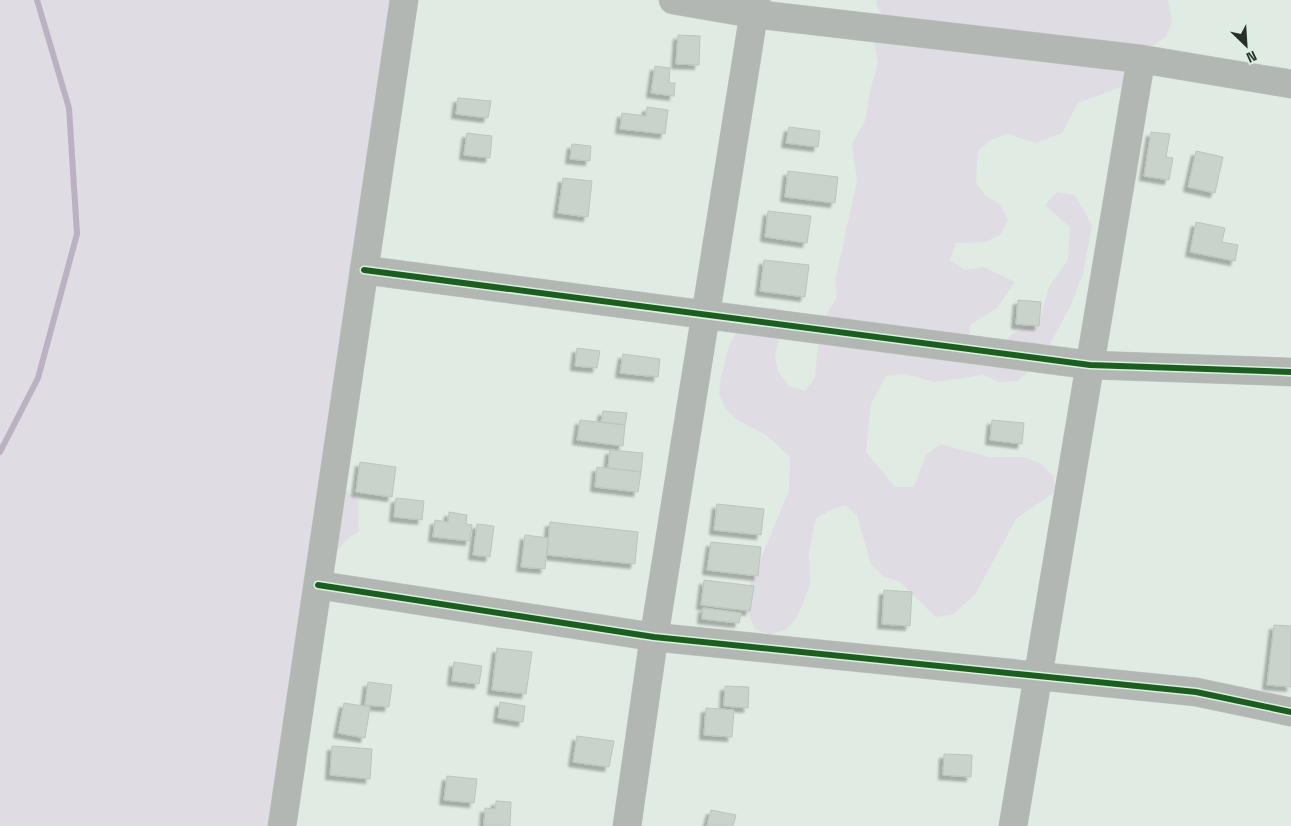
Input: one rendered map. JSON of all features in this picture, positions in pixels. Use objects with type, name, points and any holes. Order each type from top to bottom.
[{"type":"street","points":[[282,826],[404,0]]},
{"type":"street","points":[[673,0],[755,7],[1141,59],[1291,84]]},
{"type":"street","points":[[627,826],[654,636],[755,7]]},
{"type":"street","points":[[1013,826],[1141,59]]},
{"type":"street","points":[[364,270],[1090,365],[1291,372]]},
{"type":"street","points":[[318,584],[654,636],[1196,692],[1291,712]]},
{"type":"shaded area","points":[[0,0],[400,0],[330,478],[358,500],[359,531],[344,542],[313,584],[284,826],[0,826]]},
{"type":"shaded area","points":[[877,0],[1168,0],[1172,21],[1166,37],[1136,56],[1123,86],[1078,103],[1062,133],[1036,143],[1007,134],[991,140],[978,151],[976,183],[986,196],[1000,204],[1008,220],[1001,234],[986,242],[956,243],[950,260],[965,270],[984,267],[1015,282],[997,308],[970,325],[969,342],[1001,350],[1010,335],[1040,319],[1049,287],[1068,260],[1070,227],[1045,205],[1057,192],[1075,195],[1092,225],[1083,274],[1071,305],[1042,359],[1018,381],[999,382],[984,375],[935,382],[904,374],[886,376],[871,404],[866,452],[895,487],[914,487],[926,455],[940,444],[989,457],[1024,457],[1041,464],[1053,476],[1056,491],[1016,519],[975,595],[952,615],[935,617],[900,582],[883,576],[871,564],[857,516],[846,505],[831,510],[816,518],[809,551],[810,586],[797,617],[786,630],[769,635],[755,629],[743,601],[789,491],[790,457],[766,435],[737,420],[726,409],[719,394],[721,377],[729,346],[745,317],[760,307],[776,308],[783,324],[775,355],[778,371],[789,386],[805,391],[815,377],[820,326],[837,297],[835,281],[857,181],[852,144],[865,121],[870,91],[878,63],[874,41],[884,19],[876,4]]},
{"type":"building","points":[[678,35],[700,36],[699,65],[676,64]]},
{"type":"building","points":[[655,66],[670,68],[669,83],[675,83],[674,96],[651,93]]},
{"type":"building","points":[[458,98],[491,101],[488,118],[456,114]]},
{"type":"building","points":[[647,107],[668,110],[665,134],[620,129],[622,113],[646,116]]},
{"type":"building","points":[[789,127],[820,131],[818,147],[786,143]]},
{"type":"building","points":[[1151,132],[1170,134],[1166,157],[1173,158],[1169,180],[1144,176]]},
{"type":"building","points":[[467,133],[492,136],[490,158],[464,155]]},
{"type":"building","points":[[572,144],[591,146],[590,161],[570,159]]},
{"type":"building","points":[[1196,151],[1223,157],[1215,193],[1188,187]]},
{"type":"building","points":[[788,171],[838,177],[835,203],[785,197]]},
{"type":"building","points":[[563,178],[592,181],[588,217],[558,213]]},
{"type":"building","points":[[768,211],[811,216],[807,243],[765,237]]},
{"type":"building","points":[[1196,222],[1225,228],[1222,242],[1238,245],[1235,261],[1190,252]]},
{"type":"building","points":[[764,260],[809,265],[805,297],[760,291]]},
{"type":"building","points":[[1018,300],[1041,302],[1039,326],[1016,324]]},
{"type":"building","points":[[577,348],[600,351],[597,368],[575,366]]},
{"type":"building","points":[[623,354],[660,359],[658,377],[620,373]]},
{"type":"building","points":[[603,411],[627,413],[625,425],[601,422]]},
{"type":"building","points":[[580,420],[625,425],[623,446],[577,440]]},
{"type":"building","points":[[992,420],[1024,423],[1022,444],[990,440]]},
{"type":"building","points":[[610,450],[643,453],[641,472],[608,468]]},
{"type":"building","points":[[360,462],[396,467],[392,497],[356,492]]},
{"type":"building","points":[[597,467],[641,472],[638,492],[595,487]]},
{"type":"building","points":[[396,498],[424,501],[422,520],[394,517]]},
{"type":"building","points":[[717,504],[764,509],[761,535],[714,530]]},
{"type":"building","points":[[449,512],[467,515],[466,524],[472,525],[470,541],[433,537],[435,520],[448,522]]},
{"type":"building","points":[[550,522],[638,532],[635,564],[547,555]]},
{"type":"building","points":[[477,524],[494,526],[490,557],[473,555]]},
{"type":"building","points":[[525,535],[548,538],[545,569],[521,567]]},
{"type":"building","points":[[711,542],[761,547],[758,576],[707,570]]},
{"type":"building","points":[[704,580],[754,586],[750,611],[701,605]]},
{"type":"building","points":[[884,590],[912,592],[910,626],[882,624]]},
{"type":"building","points":[[703,608],[741,613],[739,623],[702,619]]},
{"type":"building","points":[[1274,625],[1291,626],[1291,687],[1267,685]]},
{"type":"building","points":[[497,648],[532,652],[526,694],[492,690]]},
{"type":"building","points":[[454,662],[482,666],[479,684],[452,681]]},
{"type":"building","points":[[368,682],[392,685],[389,707],[365,705]]},
{"type":"building","points":[[725,686],[749,687],[748,708],[724,706]]},
{"type":"building","points":[[500,702],[525,706],[523,722],[498,718]]},
{"type":"building","points":[[344,703],[370,707],[365,738],[338,733]]},
{"type":"building","points":[[706,708],[734,710],[732,737],[704,735]]},
{"type":"building","points":[[577,736],[614,741],[609,767],[573,762]]},
{"type":"building","points":[[332,746],[372,749],[370,779],[330,775]]},
{"type":"building","points":[[944,754],[972,755],[971,777],[943,775]]},
{"type":"building","points":[[447,776],[477,779],[474,803],[444,800]]},
{"type":"building","points":[[496,801],[511,802],[510,826],[484,826],[485,808],[495,809]]},
{"type":"building","points":[[711,810],[736,815],[733,826],[707,826]]},
{"type":"waterway","points":[[0,452],[38,378],[77,234],[69,108],[37,0]]},
{"type":"cycle path","points":[[364,270],[1090,365],[1291,372]]},
{"type":"cycle path","points":[[318,585],[654,637],[1196,692],[1291,712]]}]
